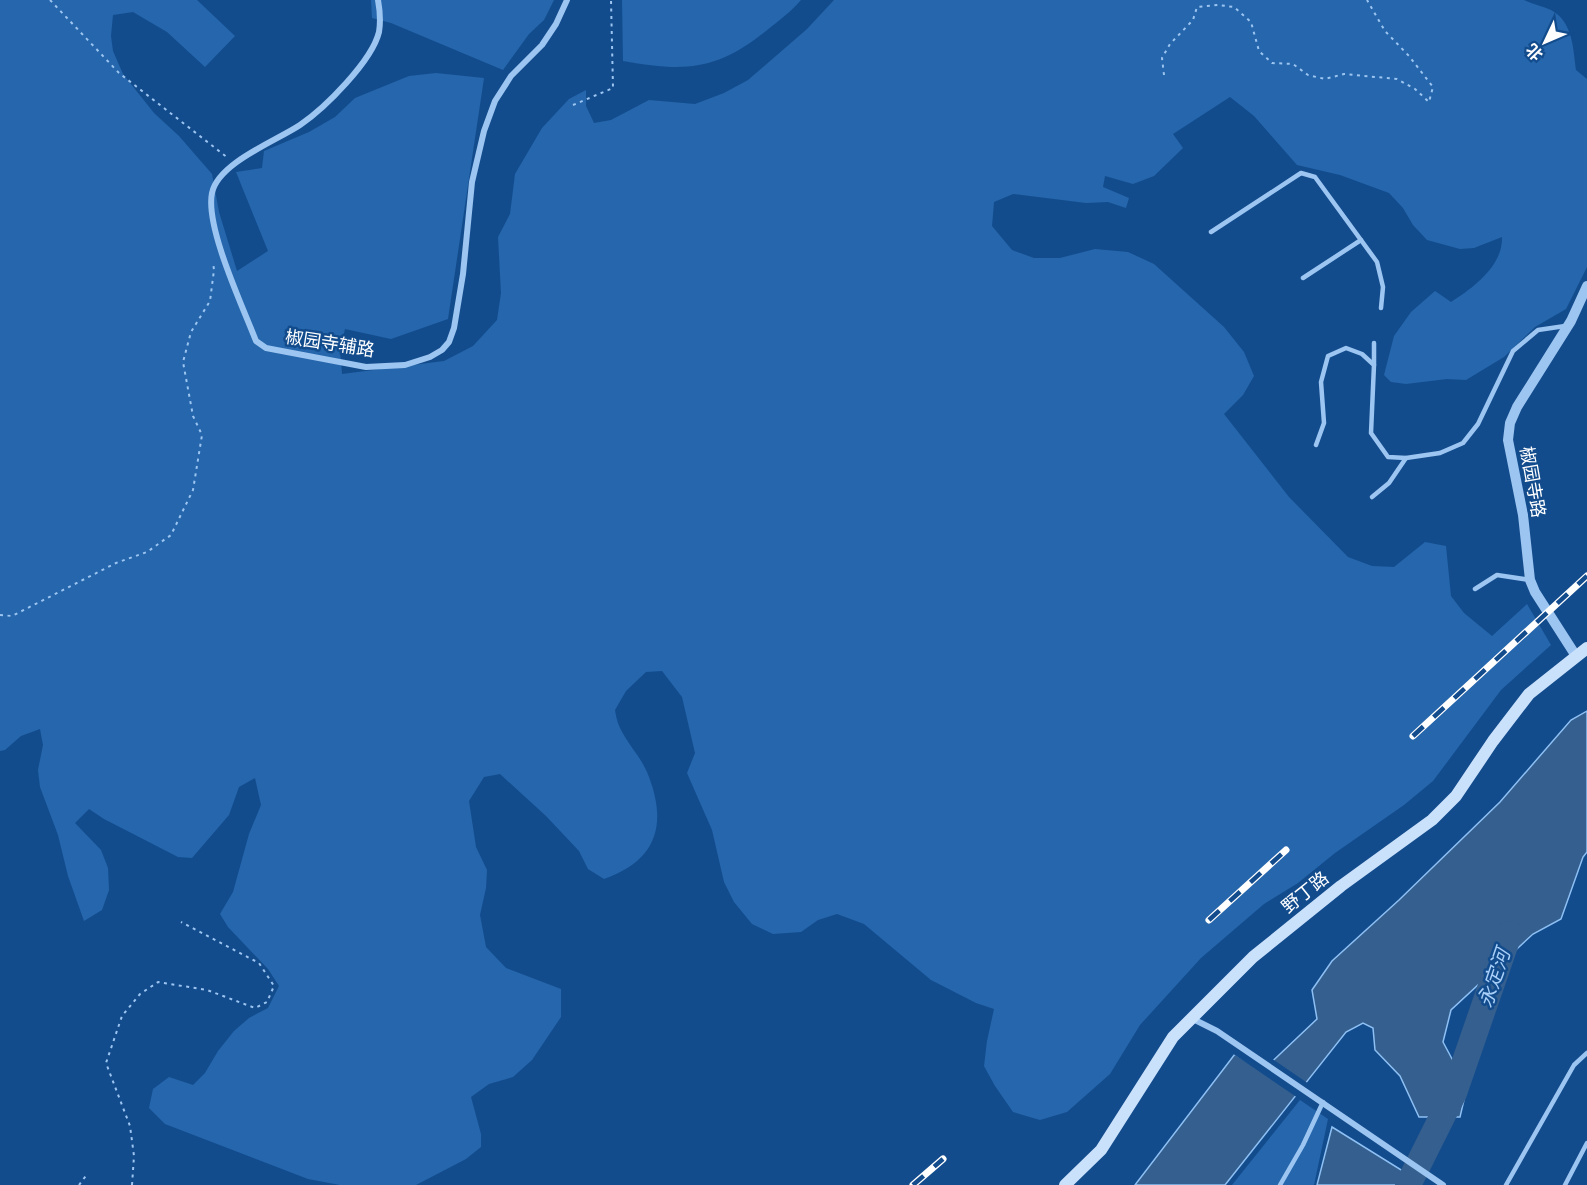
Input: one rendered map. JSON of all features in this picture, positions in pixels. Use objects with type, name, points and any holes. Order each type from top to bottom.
[{"type":"main road","name":"野丁路","points":[[1065,1185],[1101,1150],[1173,1037],[1253,957],[1341,886],[1440,812],[1456,796],[1493,741],[1529,694],[1587,648]]},
{"type":"street","name":"椒园寺辅路","points":[[378,0],[381,17],[379,33],[369,54],[328,102],[302,124],[235,164],[221,176],[212,193],[213,228],[256,341],[266,348],[366,367],[405,365],[430,357],[442,350],[449,342],[454,328],[463,274],[472,182],[484,131],[495,101],[511,76],[542,45],[556,24],[567,0]]},
{"type":"street","name":"椒园寺路","points":[[1576,656],[1534,592],[1530,580],[1523,515],[1510,453],[1510,423],[1517,407],[1568,326],[1587,286]]},
{"type":"street","points":[[1193,1019],[1217,1031],[1443,1185]]},
{"type":"lane","points":[[1211,232],[1301,173],[1315,177],[1377,262],[1383,287],[1381,308]]},
{"type":"lane","points":[[1303,278],[1361,240]]},
{"type":"lane","points":[[1374,343],[1371,433],[1388,457],[1406,458],[1440,453],[1463,443],[1478,424],[1513,351],[1538,330],[1568,326]]},
{"type":"lane","points":[[1316,445],[1324,423],[1321,382],[1328,357],[1346,348],[1362,354],[1374,365]]},
{"type":"lane","points":[[1372,497],[1389,483],[1406,458]]},
{"type":"lane","points":[[1475,589],[1497,575],[1530,580]]},
{"type":"lane","points":[[1506,1185],[1574,1065],[1587,1053]]},
{"type":"lane","points":[[1280,1185],[1303,1145],[1323,1102]]},
{"type":"lane","points":[[1565,1185],[1587,1143]]},
{"type":"path","points":[[50,0],[119,73],[235,164]]},
{"type":"path","points":[[573,105],[613,88],[611,0]]},
{"type":"path","points":[[1164,75],[1162,58],[1170,44],[1193,20],[1197,6],[1218,5],[1234,7],[1251,22],[1259,51],[1272,63],[1293,64],[1308,75],[1325,79],[1344,74],[1397,79],[1415,89],[1429,102],[1433,87],[1424,73],[1385,31],[1367,0]]},
{"type":"path","points":[[0,615],[12,616],[116,563],[147,552],[171,535],[194,490],[202,435],[193,416],[183,362],[191,332],[210,301],[214,270],[212,260]]},
{"type":"path","points":[[132,1185],[134,1156],[130,1126],[106,1062],[122,1016],[140,994],[158,982],[207,990],[255,1008],[267,1002],[274,986],[259,963],[181,922]]},
{"type":"path","points":[[80,1185],[88,1173]]},
{"type":"shaded area","points":[[0,0],[197,0],[235,36],[205,67],[167,32],[133,12],[113,15],[111,36],[113,51],[123,74],[154,113],[179,136],[212,174],[219,212],[237,271],[268,251],[236,172],[262,168],[264,151],[309,132],[335,117],[355,98],[409,76],[436,73],[484,78],[448,319],[391,339],[345,329],[340,350],[342,374],[444,361],[473,346],[497,320],[501,293],[498,237],[510,214],[515,174],[542,128],[569,99],[586,90],[586,106],[594,123],[611,120],[649,100],[695,104],[724,93],[748,80],[807,29],[834,0],[1524,0],[1551,10],[1564,21],[1568,28],[1576,70],[1587,79],[1587,267],[1566,309],[1535,327],[1504,357],[1466,380],[1447,379],[1406,384],[1391,382],[1384,375],[1394,336],[1411,312],[1435,291],[1451,302],[1477,283],[1498,257],[1502,237],[1474,248],[1460,249],[1427,240],[1389,193],[1340,175],[1297,165],[1254,116],[1230,97],[1173,134],[1183,148],[1154,176],[1133,184],[1105,176],[1103,187],[1129,198],[1126,208],[1108,202],[1086,203],[1013,194],[994,202],[992,226],[1012,250],[1034,258],[1060,258],[1095,249],[1128,252],[1154,264],[1224,327],[1244,352],[1254,376],[1243,395],[1224,414],[1289,497],[1348,557],[1372,566],[1394,567],[1425,542],[1446,546],[1451,596],[1464,613],[1492,636],[1527,604],[1551,645],[1501,690],[1433,781],[1298,883],[1264,904],[1201,958],[1140,1025],[1110,1074],[1067,1112],[1040,1120],[1013,1112],[984,1066],[994,1009],[976,1003],[931,980],[864,924],[837,914],[818,920],[801,932],[773,934],[752,924],[734,902],[724,882],[712,830],[687,773],[695,753],[682,697],[662,671],[646,672],[626,691],[615,710],[620,728],[647,772],[657,808],[654,837],[647,850],[622,871],[604,879],[588,869],[579,851],[546,816],[500,774],[484,777],[469,801],[476,847],[487,870],[480,915],[486,947],[506,968],[561,989],[561,1017],[532,1060],[513,1077],[489,1084],[471,1097],[481,1134],[481,1147],[466,1159],[416,1185],[340,1185],[308,1179],[165,1124],[149,1108],[153,1089],[169,1077],[193,1085],[205,1073],[218,1051],[234,1031],[249,1018],[268,1008],[279,986],[268,969],[228,927],[220,914],[233,892],[249,834],[261,805],[255,778],[239,787],[229,815],[192,858],[178,857],[89,809],[75,823],[101,850],[108,868],[109,890],[102,910],[84,921],[68,876],[58,835],[40,787],[38,770],[43,745],[40,729],[21,736],[5,750],[0,751]]},
{"type":"shaded area","points":[[371,0],[554,0],[544,20],[529,34],[503,70],[391,23],[372,18]]},
{"type":"shaded area","points":[[622,0],[801,0],[766,31],[732,54],[699,65],[664,67],[623,61]]},
{"type":"shaded area","points":[[1587,711],[1587,852],[1583,857],[1561,919],[1533,934],[1451,1010],[1443,1042],[1467,1087],[1460,1117],[1419,1117],[1400,1076],[1375,1050],[1373,1028],[1363,1023],[1346,1032],[1225,1185],[1135,1185],[1235,1054],[1262,1071],[1317,1019],[1312,990],[1332,961],[1500,802],[1571,720]]},
{"type":"shaded area","points":[[1300,1100],[1328,1119],[1314,1185],[1232,1185]]},
{"type":"shaded area","points":[[1332,1127],[1419,1181],[1417,1185],[1317,1185]]},
{"type":"pier","points":[[1234,1051],[1262,1067],[1271,1058],[1309,1084],[1298,1098],[1232,1053]]},
{"type":"waterway","name":"永定河","points":[[1408,1185],[1454,1093],[1509,934]]},
{"type":"railway","points":[[1413,736],[1587,576]]},
{"type":"railway","points":[[1209,920],[1286,850]]},
{"type":"railway","points":[[913,1185],[943,1159]]}]
